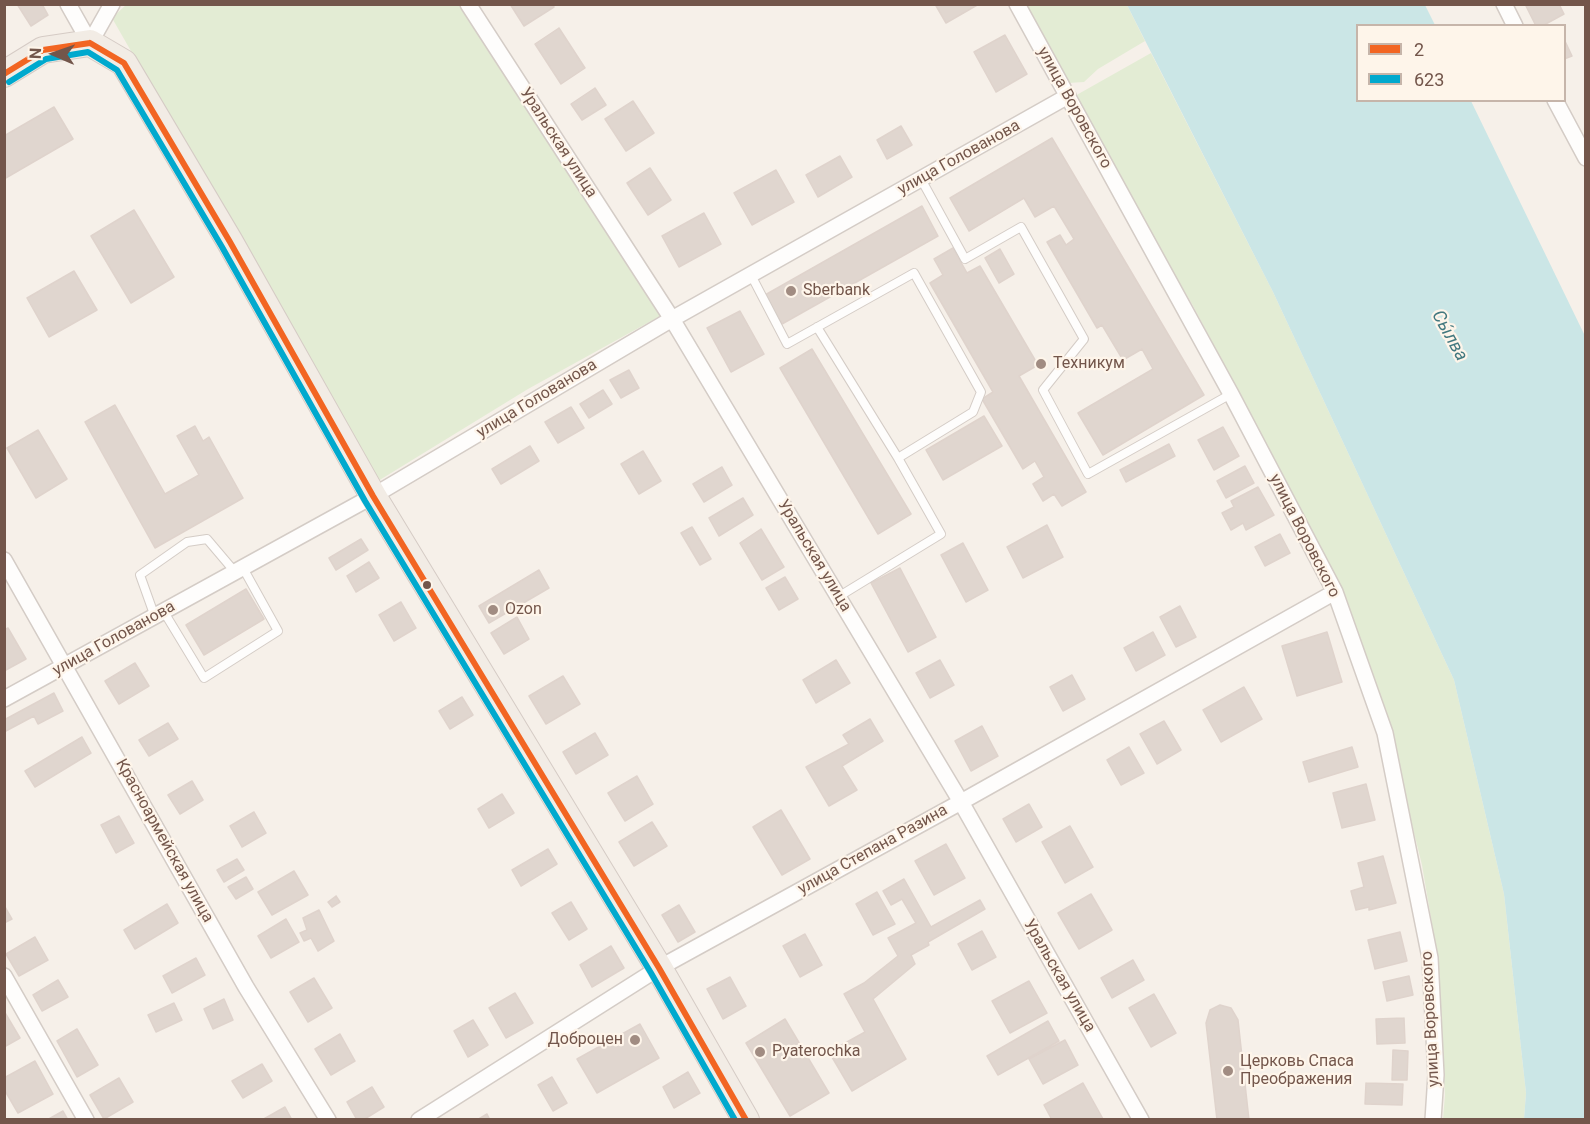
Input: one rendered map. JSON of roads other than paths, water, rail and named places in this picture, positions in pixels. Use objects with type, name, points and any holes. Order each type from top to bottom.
[{"type":"main road","points":[[4,74],[43,50],[90,43],[124,63],[230,242],[373,496],[659,968],[746,1119]]},
{"type":"street","points":[[68,4],[90,43]]},
{"type":"street","points":[[90,43],[112,4]]},
{"type":"street","name":"Уральская улица","points":[[468,4],[672,319],[961,802],[1141,1119]]},
{"type":"street","name":"улица Воровского","points":[[1017,4],[1231,394],[1335,592],[1385,733],[1430,958],[1436,1076],[1433,1119]]},
{"type":"street","points":[[1504,4],[1514,24]]},
{"type":"street","name":"улица Голованова","points":[[4,699],[373,496],[672,319],[1068,96]]},
{"type":"street","points":[[1556,102],[1586,158]]},
{"type":"street","name":"Красноармейская улица","points":[[4,560],[246,987],[327,1119]]},
{"type":"street","name":"улица Степана Разина","points":[[419,1119],[659,968],[1335,592]]},
{"type":"street","points":[[4,976],[86,1119]]},
{"type":"lane","points":[[921,179],[965,259],[1021,227],[1084,339],[1043,390],[1088,474],[1231,394]]},
{"type":"lane","points":[[752,275],[787,344],[914,273],[981,392],[973,412],[898,458]]},
{"type":"lane","points":[[817,327],[898,458],[941,534],[838,597]]},
{"type":"lane","points":[[207,539],[239,570],[278,631],[204,678],[159,614],[140,575],[188,542],[207,539]]},
{"type":"water","name":"Сы́лва","points":[[1127,5],[1425,5],[1434,24],[1356,24],[1356,102],[1471,102],[1585,336],[1585,1119],[1524,1119],[1526,1093],[1504,894],[1454,680],[1273,292]]},
{"type":"place","name":"Sberbank","points":[[791,291]]},
{"type":"place","name":"Техникум","points":[[1041,364]]},
{"type":"place","name":"Ozon","points":[[493,610]]},
{"type":"place","name":"Доброцен","points":[[635,1040]]},
{"type":"place","name":"Pyaterochka","points":[[760,1052]]},
{"type":"place","name":"Церковь Спаса Преображения","points":[[1228,1071]]}]
